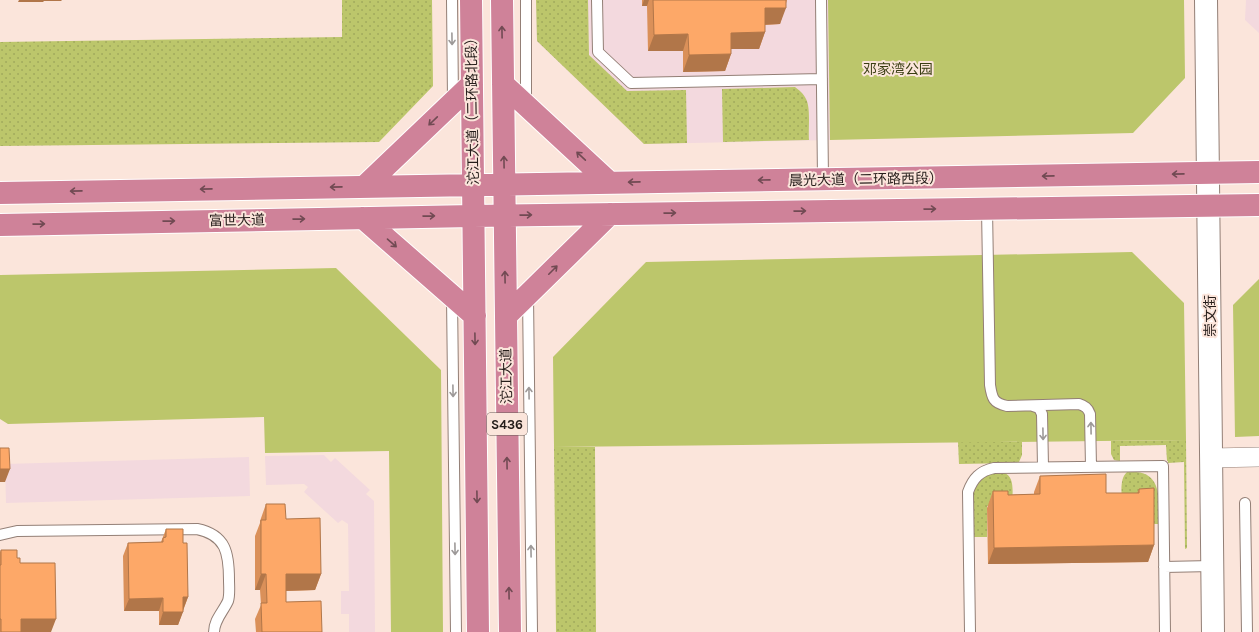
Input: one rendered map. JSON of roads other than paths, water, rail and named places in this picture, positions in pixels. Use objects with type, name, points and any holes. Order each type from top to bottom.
[{"type":"highway","name":"沱江大道（二环路北段）","points":[[471,0],[473,216]]},
{"type":"highway","name":"S436","points":[[502,0],[504,215]]},
{"type":"highway","points":[[365,186],[472,84]]},
{"type":"highway","points":[[503,84],[610,183]]},
{"type":"highway","name":"晨光大道（二环路西段）","points":[[473,185],[1259,172]]},
{"type":"highway","points":[[0,192],[473,185]]},
{"type":"highway","points":[[473,216],[1259,205]]},
{"type":"highway","points":[[506,316],[610,214]]},
{"type":"highway","name":"沱江大道","points":[[504,215],[510,632]]},
{"type":"highway","name":"S436","points":[[473,216],[478,632]]},
{"type":"highway","name":"富世大道","points":[[0,224],[473,216]]},
{"type":"highway","points":[[363,218],[474,316]]},
{"type":"street","name":"崇文街","points":[[1206,0],[1210,205],[1213,632]]},
{"type":"street","points":[[1211,458],[1259,457]]},
{"type":"lane","points":[[452,0],[453,102]]},
{"type":"lane","points":[[526,0],[526,105]]},
{"type":"lane","points":[[597,0],[598,52],[632,83],[822,79]]},
{"type":"lane","points":[[821,0],[823,179]]},
{"type":"lane","points":[[987,209],[991,393],[998,404],[1007,406],[1079,404],[1088,408],[1090,414],[1091,467]]},
{"type":"lane","points":[[528,294],[532,632]]},
{"type":"lane","points":[[452,296],[456,632]]},
{"type":"lane","points":[[1033,406],[1039,408],[1042,414],[1043,468]]},
{"type":"lane","points":[[970,632],[968,492],[971,484],[978,475],[994,468],[1163,466],[1165,632]]},
{"type":"lane","points":[[1245,503],[1247,632]]},
{"type":"lane","points":[[0,525],[16,530],[197,528],[207,531],[221,542],[228,556],[229,563],[229,597],[216,622],[214,632]]},
{"type":"lane","points":[[0,534],[16,530]]},
{"type":"lane","points":[[1164,567],[1212,566]]},
{"type":"park label","name":"邓家湾公园","points":[[898,69]]}]
